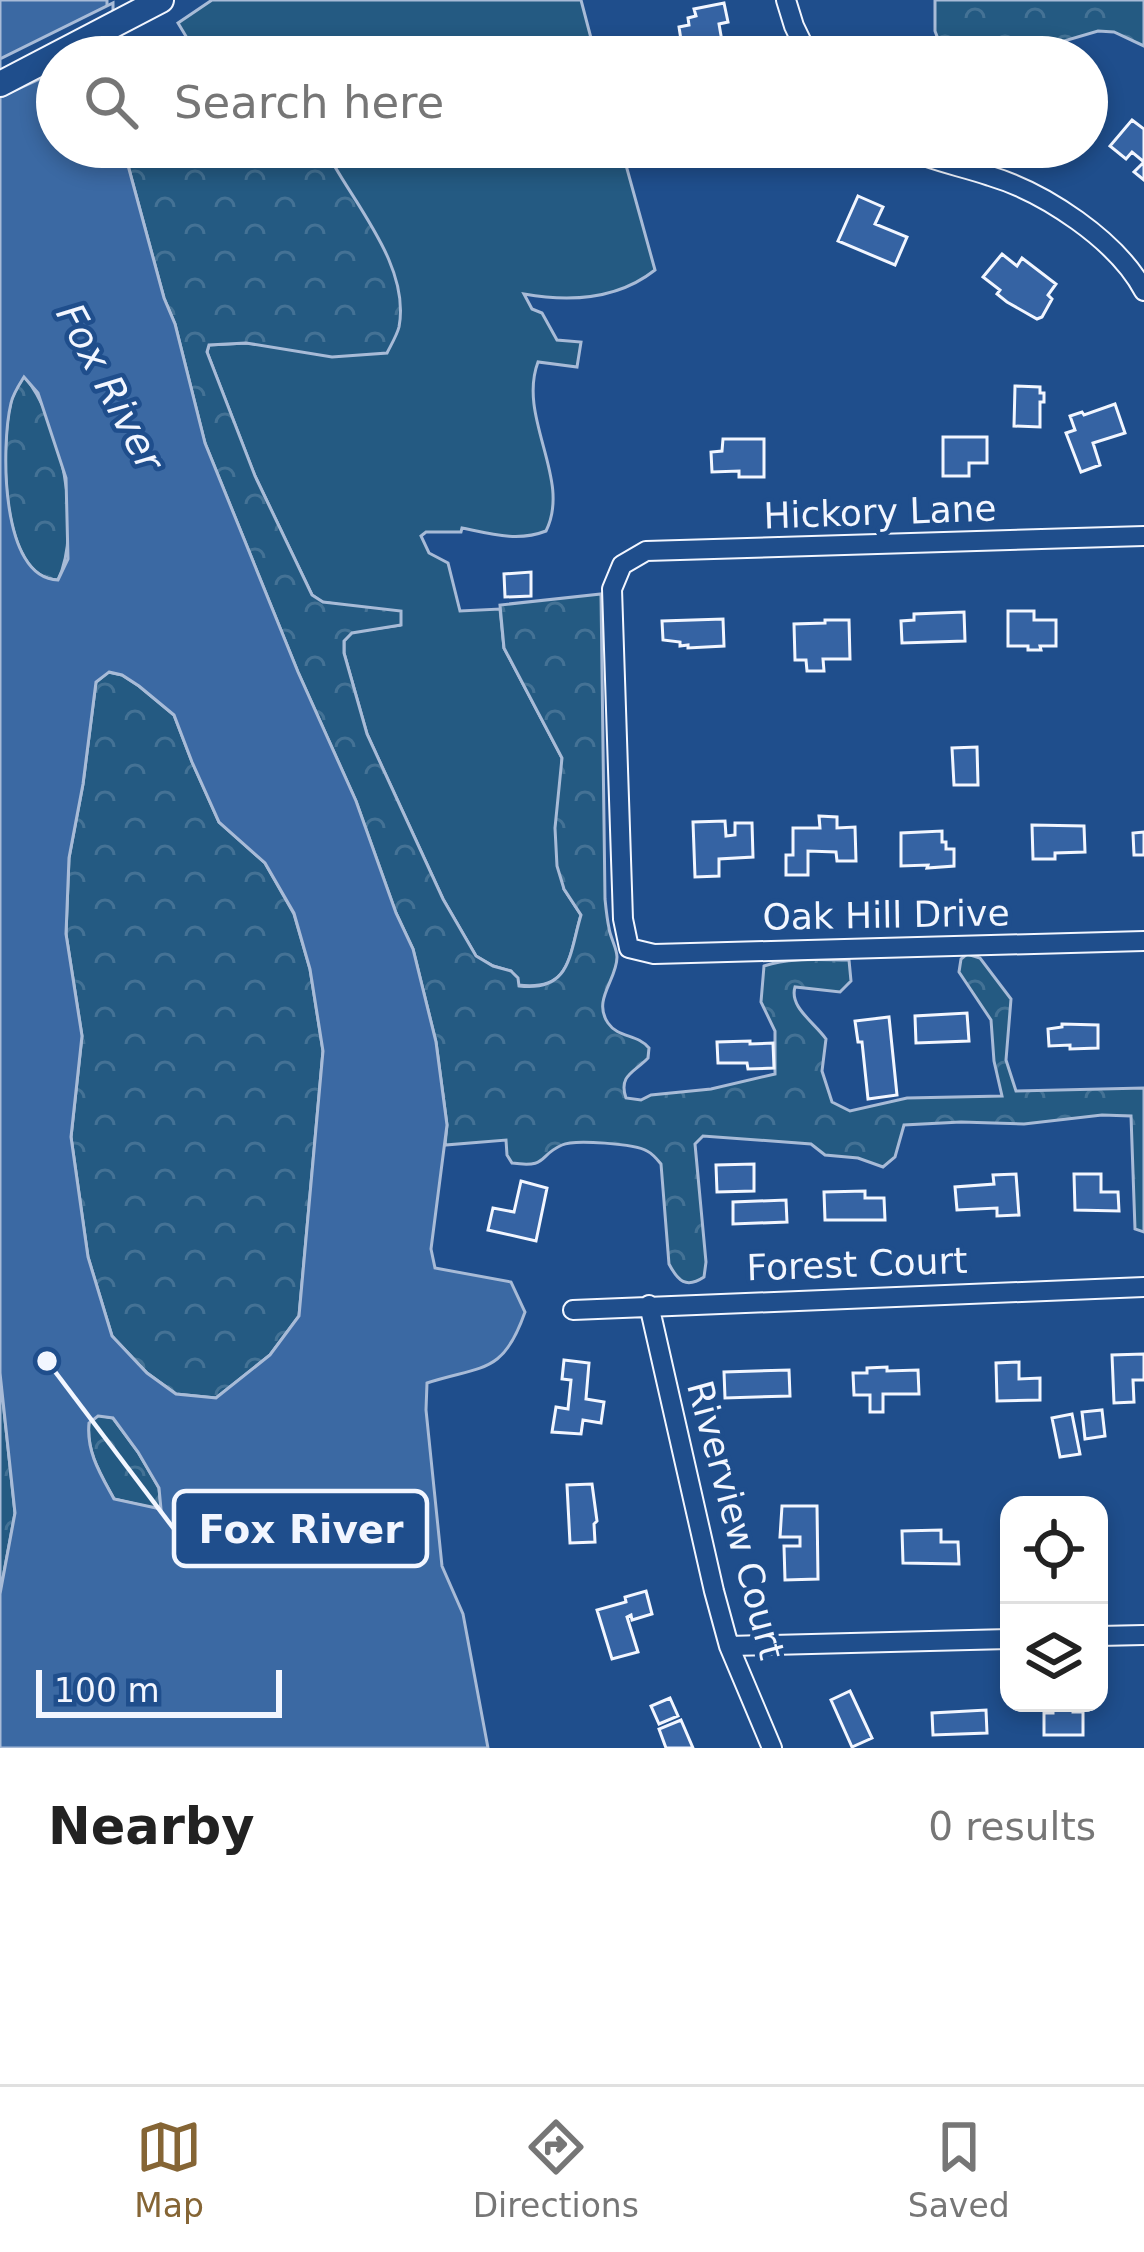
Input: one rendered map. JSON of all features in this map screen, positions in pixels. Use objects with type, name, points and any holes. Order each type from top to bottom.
[{"type":"main road","points":[[91,36],[161,0]]},
{"type":"main road","points":[[0,83],[36,64]]},
{"type":"street","points":[[786,0],[799,36]]},
{"type":"street","points":[[963,168],[1048,201],[1113,250],[1144,291]]},
{"type":"street","name":"Hickory Lane","points":[[629,948],[622,919],[612,589],[622,565],[646,551],[1144,536]]},
{"type":"street","name":"Oak Hill Drive","points":[[629,948],[654,954],[1144,941]]},
{"type":"street","name":"Forest Court","points":[[573,1310],[1144,1287]]},
{"type":"street","name":"Riverview Court","points":[[649,1305],[695,1518],[729,1646],[772,1748]]},
{"type":"street","points":[[1108,1636],[1144,1635]]},
{"type":"street","points":[[729,1646],[1000,1639]]},
{"type":"green space","points":[[212,0],[581,0],[590,36],[186,36],[178,23]]},
{"type":"green space","points":[[935,0],[1144,0],[1144,46],[1114,32],[937,36]]},
{"type":"green space","points":[[129,168],[337,168],[387,256],[400,303],[399,327],[387,353],[332,357],[246,343],[209,345],[207,352],[255,476],[312,595],[323,602],[401,611],[401,625],[352,633],[344,641],[344,653],[367,734],[443,899],[476,956],[511,971],[519,986],[549,983],[565,968],[581,915],[564,889],[557,866],[555,828],[562,758],[504,648],[500,605],[601,594],[605,899],[617,957],[603,1006],[612,1028],[649,1048],[648,1058],[626,1079],[626,1098],[711,1089],[775,1074],[775,1031],[761,1002],[764,966],[817,960],[849,960],[851,981],[840,992],[795,987],[794,994],[799,1008],[826,1039],[822,1071],[832,1102],[850,1111],[907,1098],[1002,1096],[991,1020],[959,972],[967,954],[980,958],[1011,999],[1006,1060],[1016,1091],[1144,1088],[1144,1232],[1135,1229],[1131,1116],[1024,1124],[904,1125],[895,1157],[883,1167],[858,1158],[825,1155],[811,1144],[703,1136],[695,1144],[706,1262],[704,1277],[687,1283],[669,1264],[661,1164],[649,1152],[618,1144],[569,1143],[537,1162],[524,1164],[512,1163],[506,1140],[445,1145],[447,1125],[436,1042],[413,949],[205,443]]},
{"type":"green space","points":[[334,168],[627,168],[655,270],[609,293],[558,298],[524,294],[557,340],[581,342],[577,367],[538,362],[533,383],[553,491],[546,531],[515,536],[462,528],[461,532],[421,536],[429,553],[448,563],[460,611],[500,609],[504,648],[562,758],[564,889],[581,915],[565,968],[549,983],[518,985],[511,971],[476,956],[443,899],[367,734],[344,653],[344,641],[352,632],[401,625],[312,595],[255,476],[207,352],[209,345],[274,346],[339,177]]},
{"type":"green space","points":[[24,376],[48,419],[64,475],[68,532],[58,580],[39,574],[25,558],[9,507],[7,422]]},
{"type":"green space","points":[[108,672],[139,686],[174,715],[219,822],[265,863],[294,914],[310,969],[323,1051],[299,1316],[270,1355],[216,1398],[176,1394],[147,1373],[112,1336],[88,1257],[71,1137],[82,1036],[66,934],[69,858],[96,682]]},
{"type":"green space","points":[[0,1373],[15,1513],[0,1594]]},
{"type":"green space","points":[[98,1415],[113,1418],[138,1452],[159,1488],[161,1510],[114,1499],[90,1444],[89,1423]]},
{"type":"water","points":[[0,0],[107,0],[107,36],[36,36],[36,168],[129,168],[205,443],[413,949],[436,1042],[447,1125],[431,1249],[435,1268],[511,1282],[525,1312],[499,1357],[477,1369],[427,1383],[442,1566],[463,1614],[488,1748],[0,1748],[0,1594],[15,1513],[0,1373]],"holes":[[[24,377],[38,393],[66,478],[68,559],[58,580],[39,574],[25,558],[9,507],[6,448],[12,400]],[[109,672],[139,686],[174,715],[219,822],[265,863],[294,913],[310,969],[323,1051],[299,1316],[270,1355],[216,1398],[176,1394],[147,1373],[112,1336],[88,1257],[71,1137],[82,1036],[66,934],[69,858],[96,682]],[[98,1416],[113,1418],[138,1452],[159,1488],[161,1509],[114,1499],[92,1453],[89,1423]]]},
{"type":"pier","points":[[113,3],[113,36],[46,36]]},
{"type":"pier","points":[[36,41],[36,81],[0,97],[0,59]]},
{"type":"building","points":[[724,3],[728,22],[719,24],[721,36],[680,36],[679,27],[689,25],[688,18],[696,16],[694,9]]},
{"type":"building","points":[[1132,120],[1144,129],[1144,162],[1132,152],[1126,159],[1110,146]]},
{"type":"building","points":[[858,196],[883,207],[875,224],[907,237],[895,265],[838,241]]},
{"type":"building","points":[[1002,254],[1017,266],[1022,258],[1056,284],[1042,317],[1037,319],[1007,302],[983,277]]},
{"type":"building","points":[[1015,386],[1040,387],[1044,393],[1040,427],[1014,426]]},
{"type":"building","points":[[1115,404],[1125,433],[1093,443],[1100,465],[1081,472],[1066,433],[1075,430],[1070,416]]},
{"type":"building","points":[[943,437],[987,437],[987,463],[969,463],[969,476],[943,476]]},
{"type":"building","points":[[723,439],[764,439],[764,477],[712,472],[711,452],[722,451]]},
{"type":"building","points":[[531,572],[531,596],[505,597],[504,574]]},
{"type":"building","points":[[1008,611],[1034,611],[1034,620],[1056,620],[1056,646],[1028,650],[1028,646],[1008,646]]},
{"type":"building","points":[[964,612],[965,641],[902,643],[901,621],[914,620],[914,614]]},
{"type":"building","points":[[723,619],[724,646],[688,648],[663,640],[662,621]]},
{"type":"building","points":[[849,620],[850,659],[823,659],[824,671],[807,671],[806,660],[795,660],[794,624]]},
{"type":"building","points":[[977,747],[978,785],[954,785],[952,748]]},
{"type":"building","points":[[819,816],[837,817],[837,828],[855,827],[856,861],[837,861],[836,852],[808,851],[808,875],[786,875],[786,855],[793,855],[793,828],[820,828]]},
{"type":"building","points":[[725,821],[726,836],[735,835],[735,823],[752,823],[753,857],[719,859],[719,876],[695,877],[693,822]]},
{"type":"building","points":[[1032,825],[1084,826],[1085,852],[1033,859]]},
{"type":"building","points":[[942,831],[946,849],[954,849],[954,866],[901,866],[901,833]]},
{"type":"building","points":[[1144,832],[1144,855],[1134,855],[1133,833]]},
{"type":"building","points":[[967,1013],[969,1041],[916,1043],[915,1016]]},
{"type":"building","points":[[889,1017],[897,1095],[868,1099],[855,1021]]},
{"type":"building","points":[[1062,1024],[1098,1025],[1098,1048],[1049,1046],[1048,1029]]},
{"type":"building","points":[[717,1042],[773,1043],[774,1068],[718,1063]]},
{"type":"building","points":[[754,1164],[754,1191],[717,1192],[716,1165]]},
{"type":"building","points":[[1016,1174],[1019,1215],[997,1216],[997,1208],[957,1210],[955,1187],[994,1184],[993,1175]]},
{"type":"building","points":[[1074,1174],[1101,1174],[1101,1192],[1118,1192],[1119,1211],[1075,1210]]},
{"type":"building","points":[[521,1181],[547,1188],[536,1241],[488,1230],[493,1208],[514,1212]]},
{"type":"building","points":[[865,1191],[865,1198],[884,1198],[885,1220],[825,1220],[824,1192]]},
{"type":"building","points":[[786,1200],[787,1222],[733,1224],[733,1202]]},
{"type":"building","points":[[1144,1354],[1144,1380],[1133,1380],[1134,1402],[1114,1403],[1112,1355]]},
{"type":"building","points":[[564,1360],[589,1363],[586,1399],[604,1402],[601,1423],[583,1420],[581,1434],[552,1432],[556,1407],[568,1409],[571,1380],[562,1379]]},
{"type":"building","points":[[1019,1362],[1019,1379],[1040,1378],[1040,1400],[997,1401],[996,1363]]},
{"type":"building","points":[[887,1367],[887,1371],[918,1370],[919,1394],[883,1394],[883,1412],[870,1412],[870,1395],[854,1395],[853,1373]]},
{"type":"building","points":[[789,1370],[790,1396],[725,1398],[724,1372]]},
{"type":"building","points":[[1102,1410],[1105,1436],[1085,1439],[1082,1412]]},
{"type":"building","points":[[1072,1414],[1080,1454],[1060,1457],[1052,1418]]},
{"type":"building","points":[[592,1484],[595,1542],[570,1543],[567,1485]]},
{"type":"building","points":[[782,1506],[817,1506],[818,1579],[785,1580],[784,1546],[800,1546],[800,1537],[780,1537]]},
{"type":"building","points":[[941,1530],[941,1542],[958,1542],[959,1564],[903,1563],[902,1531]]},
{"type":"building","points":[[646,1591],[652,1614],[627,1617],[638,1652],[612,1659],[597,1610]]},
{"type":"building","points":[[850,1691],[872,1738],[852,1747],[831,1700]]},
{"type":"building","points":[[670,1698],[678,1716],[659,1724],[651,1706]]},
{"type":"building","points":[[986,1710],[987,1733],[933,1735],[932,1713]]},
{"type":"building","points":[[1083,1712],[1083,1735],[1044,1735],[1044,1713]]},
{"type":"building","points":[[681,1720],[693,1748],[666,1748],[659,1729]]},
{"type":"place","name":"Fox River","points":[[47,1361]]}]
